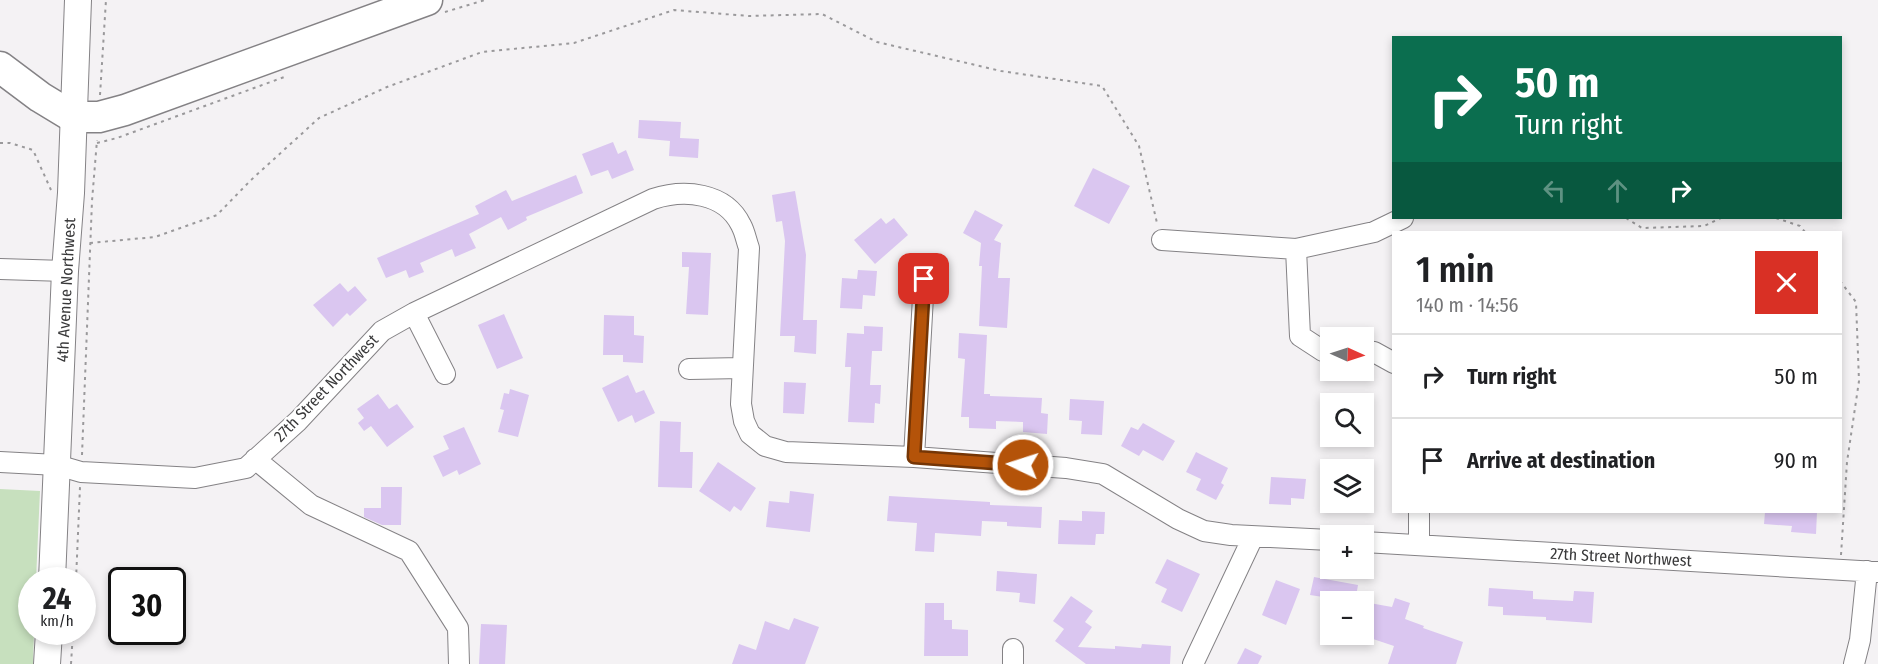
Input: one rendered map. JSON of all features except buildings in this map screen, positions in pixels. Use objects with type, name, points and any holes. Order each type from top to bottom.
[{"type":"highway","points":[[0,67],[40,97],[86,117],[125,110],[427,0]]},
{"type":"main road","name":"4th Avenue Northwest","points":[[54,567],[69,469],[65,271],[71,197],[86,117],[78,0]]},
{"type":"main road","points":[[47,664],[48,645]]},
{"type":"street","name":"27th Street Northwest","points":[[0,462],[195,478],[246,468],[298,421],[382,331],[414,313],[653,199],[668,194],[689,193],[724,204],[741,224],[749,248],[742,368]]},
{"type":"street","points":[[1162,240],[1296,249],[1374,231],[1401,219]]},
{"type":"street","points":[[1296,249],[1300,336],[1320,349]]},
{"type":"street","points":[[0,269],[65,271]]},
{"type":"street","points":[[914,457],[924,279]]},
{"type":"street","points":[[414,313],[446,374]]},
{"type":"street","points":[[1374,352],[1392,362]]},
{"type":"street","points":[[689,369],[742,368],[741,404],[744,421],[750,434],[765,446],[786,452],[914,457],[1066,468],[1103,474],[1178,519],[1204,531],[1253,537],[1320,540]]},
{"type":"street","points":[[255,459],[311,506],[409,551],[458,628],[459,664]]},
{"type":"street","points":[[1419,513],[1419,544]]},
{"type":"street","points":[[1193,664],[1253,537]]},
{"type":"street","name":"27th Street Northwest","points":[[1374,542],[1873,572]]},
{"type":"street","points":[[1854,664],[1873,572]]},
{"type":"path","points":[[75,567],[69,469],[90,243],[86,117],[106,0]]},
{"type":"path","points":[[90,243],[155,237],[217,215],[251,180],[319,118],[387,87],[482,52],[574,43],[674,10],[749,16],[822,14],[877,42],[1001,70],[1102,86],[1138,146],[1162,240]]},
{"type":"path","points":[[0,143],[10,143],[33,150],[53,193],[71,197]]},
{"type":"path","points":[[1628,219],[1642,228],[1704,226],[1719,219]]},
{"type":"path","points":[[1779,219],[1800,226],[1804,231]]},
{"type":"path","points":[[1840,570],[1848,462],[1858,381],[1856,302],[1842,284]]},
{"type":"path","points":[[71,664],[72,645]]},
{"type":"green space","points":[[0,489],[40,491],[37,567],[18,567],[18,645],[34,645],[33,664],[0,664]]},
{"type":"route","points":[[924,279],[914,457],[1023,465]]}]
